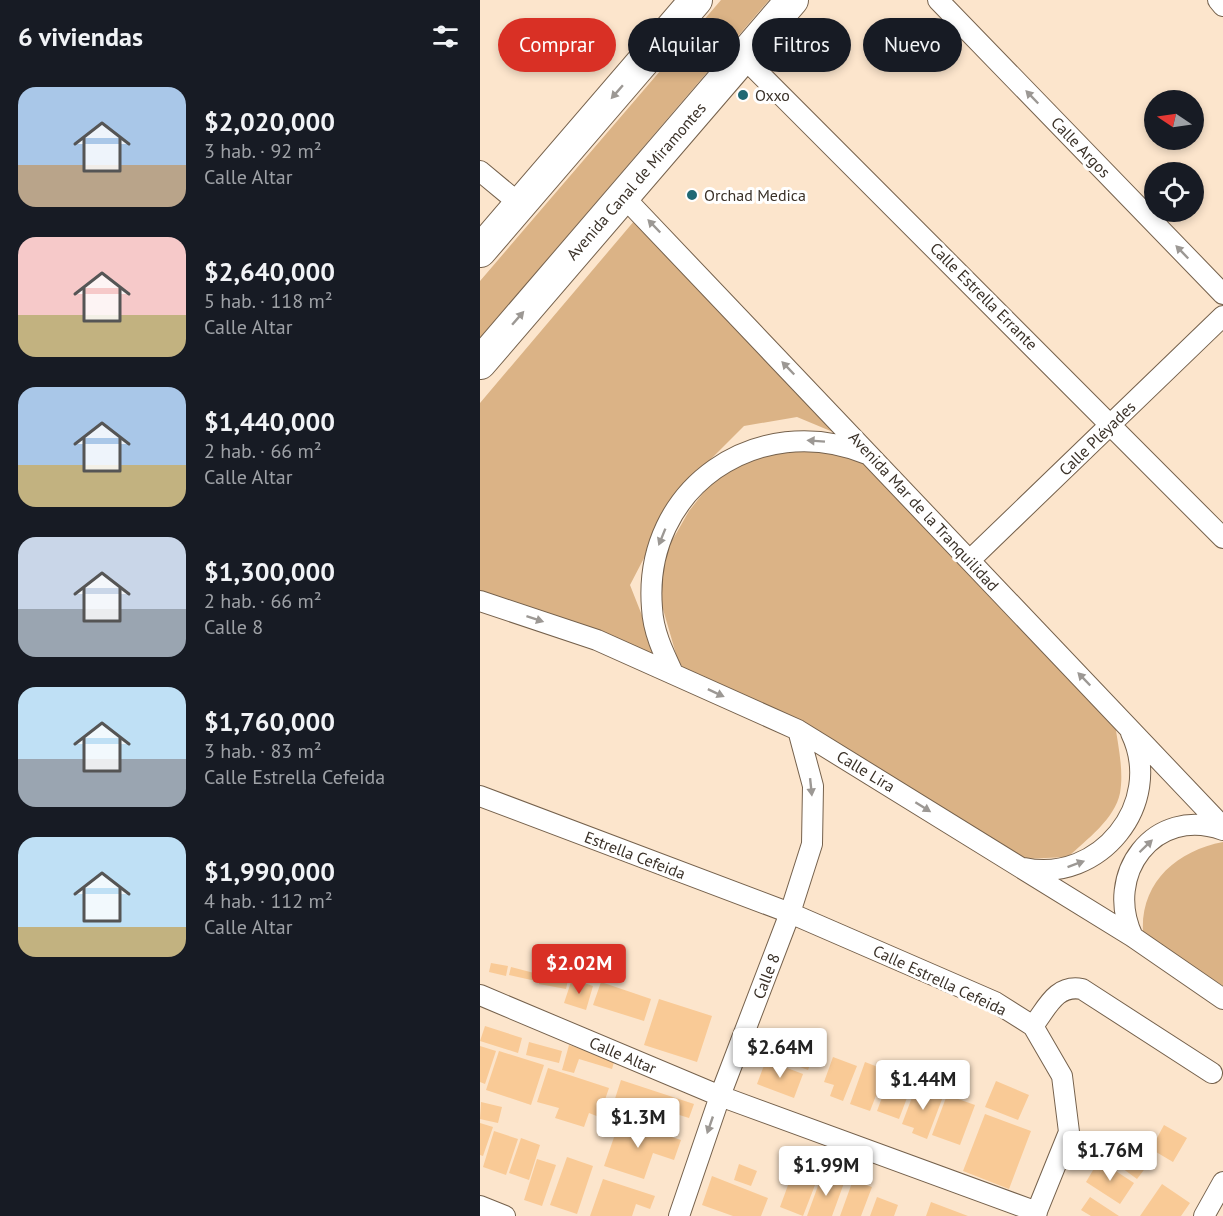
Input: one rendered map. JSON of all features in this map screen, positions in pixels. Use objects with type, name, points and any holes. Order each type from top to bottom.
[{"type":"main road","name":"Avenida Canal de Miramontes","points":[[480,363],[792,0]]},
{"type":"main road","points":[[480,251],[521,205],[686,4]]},
{"type":"street","name":"Calle Argos","points":[[938,0],[1223,294]]},
{"type":"street","points":[[1218,0],[1223,6]]},
{"type":"street","name":"Calle Estrella Errante","points":[[743,57],[1112,424],[1223,538]]},
{"type":"street","points":[[480,171],[521,205]]},
{"type":"street","name":"Avenida Mar de la Tranquilidad","points":[[623,196],[1125,722],[1223,828]]},
{"type":"street","name":"Calle Pléyades","points":[[970,560],[1223,316]]},
{"type":"street","points":[[673,673],[656,632],[651,587],[657,554],[668,522],[694,486],[728,460],[768,444],[800,440],[831,442],[872,456]]},
{"type":"street","name":"Calle Lira","points":[[480,601],[597,640],[798,730],[1133,937],[1223,999]]},
{"type":"street","points":[[1018,867],[1051,870],[1083,862],[1110,844],[1121,832],[1130,818],[1139,786],[1138,752],[1125,722]]},
{"type":"street","name":"Calle 8","points":[[680,1216],[720,1096],[789,913],[812,844],[813,786],[798,730]]},
{"type":"street","name":"Estrella Cefeida","points":[[480,796],[789,913]]},
{"type":"street","points":[[1133,937],[1126,922],[1123,891],[1126,875],[1143,847],[1155,837],[1183,826],[1223,828]]},
{"type":"street","name":"Calle Estrella Cefeida","points":[[789,913],[995,1002],[1033,1026],[1062,1076],[1069,1132],[1036,1214]]},
{"type":"street","points":[[1033,1026],[1059,991],[1069,987],[1082,989],[1212,1073]]},
{"type":"street","name":"Calle Altar","points":[[480,995],[720,1096],[1036,1214]]},
{"type":"street","points":[[1204,1216],[1223,1182]]},
{"type":"street","points":[[480,1206],[505,1216]]},
{"type":"shaded area","points":[[721,0],[769,0],[740,34],[740,18],[706,18]]},
{"type":"shaded area","points":[[659,72],[707,72],[480,338],[480,281]]},
{"type":"shaded area","points":[[635,220],[845,437],[797,417],[744,426],[707,463],[670,508],[630,585],[658,656],[589,628],[480,596],[480,403]]},
{"type":"shaded area","points":[[801,436],[870,462],[1115,724],[1121,776],[1117,803],[1099,828],[1068,857],[1023,859],[689,675],[678,661],[656,585],[661,560],[689,511],[740,446],[759,438]]},
{"type":"shaded area","points":[[1223,842],[1223,986],[1143,933],[1148,899],[1164,872],[1190,853]]},
{"type":"building","points":[[491,963],[508,966],[506,976],[489,972]]},
{"type":"building","points":[[511,967],[538,974],[536,981],[509,975]]},
{"type":"building","points":[[541,975],[568,980],[566,989],[539,984]]},
{"type":"building","points":[[572,979],[593,986],[586,1010],[564,1003]]},
{"type":"building","points":[[601,982],[651,999],[644,1021],[593,1005]]},
{"type":"building","points":[[659,999],[712,1016],[697,1062],[644,1045]]},
{"type":"building","points":[[485,1026],[522,1038],[518,1053],[480,1041]]},
{"type":"building","points":[[793,1028],[820,1038],[808,1070],[781,1060]]},
{"type":"building","points":[[529,1042],[562,1051],[559,1063],[526,1055]]},
{"type":"building","points":[[569,1045],[615,1059],[612,1069],[579,1059],[574,1073],[562,1070]]},
{"type":"building","points":[[480,1046],[496,1051],[485,1084],[480,1082]]},
{"type":"building","points":[[499,1051],[544,1065],[531,1105],[486,1090]]},
{"type":"building","points":[[833,1057],[857,1066],[843,1101],[830,1096],[834,1085],[824,1082]]},
{"type":"building","points":[[766,1060],[803,1074],[794,1098],[757,1084]]},
{"type":"building","points":[[865,1062],[886,1070],[870,1111],[850,1104]]},
{"type":"building","points":[[548,1068],[609,1088],[599,1117],[589,1113],[584,1127],[555,1118],[559,1108],[537,1102]]},
{"type":"building","points":[[891,1073],[913,1082],[899,1119],[877,1111]]},
{"type":"building","points":[[621,1080],[694,1104],[689,1118],[673,1113],[668,1130],[653,1125],[655,1117],[639,1111],[636,1119],[611,1111]]},
{"type":"building","points":[[996,1081],[1029,1095],[1018,1120],[985,1107]]},
{"type":"building","points":[[917,1084],[944,1094],[927,1139],[912,1133],[914,1128],[902,1124]]},
{"type":"building","points":[[947,1095],[975,1105],[960,1145],[932,1135]]},
{"type":"building","points":[[481,1102],[502,1107],[498,1123],[480,1119]]},
{"type":"building","points":[[985,1114],[1031,1131],[1009,1189],[963,1171]]},
{"type":"building","points":[[620,1120],[681,1140],[674,1160],[653,1153],[644,1179],[604,1166]]},
{"type":"building","points":[[480,1123],[493,1127],[483,1156],[480,1155]]},
{"type":"building","points":[[1164,1125],[1187,1138],[1173,1162],[1151,1149]]},
{"type":"building","points":[[494,1131],[518,1139],[506,1175],[483,1167]]},
{"type":"building","points":[[1115,1131],[1153,1158],[1137,1179],[1100,1152]]},
{"type":"building","points":[[521,1138],[540,1145],[529,1180],[509,1173]]},
{"type":"building","points":[[567,1157],[593,1166],[577,1214],[550,1205]]},
{"type":"building","points":[[798,1158],[822,1167],[803,1216],[780,1207]]},
{"type":"building","points":[[537,1159],[556,1165],[542,1206],[524,1200]]},
{"type":"building","points":[[1099,1160],[1134,1183],[1120,1204],[1086,1182]]},
{"type":"building","points":[[739,1164],[757,1171],[751,1186],[734,1180]]},
{"type":"building","points":[[822,1175],[844,1183],[832,1216],[807,1216]]},
{"type":"building","points":[[712,1176],[768,1198],[761,1216],[733,1216],[702,1205]]},
{"type":"building","points":[[603,1179],[655,1196],[650,1209],[636,1204],[632,1216],[590,1216]]},
{"type":"building","points":[[853,1180],[872,1187],[861,1216],[840,1216]]},
{"type":"building","points":[[1162,1184],[1190,1203],[1181,1216],[1140,1216]]},
{"type":"building","points":[[877,1197],[898,1205],[894,1216],[870,1216]]},
{"type":"building","points":[[1090,1197],[1119,1216],[1091,1216],[1081,1210]]},
{"type":"building","points":[[931,1202],[968,1216],[926,1216]]},
{"type":"place","name":"Oxxo","points":[[743,95]]},
{"type":"place","name":"Orchad Medica","points":[[692,195]]}]
